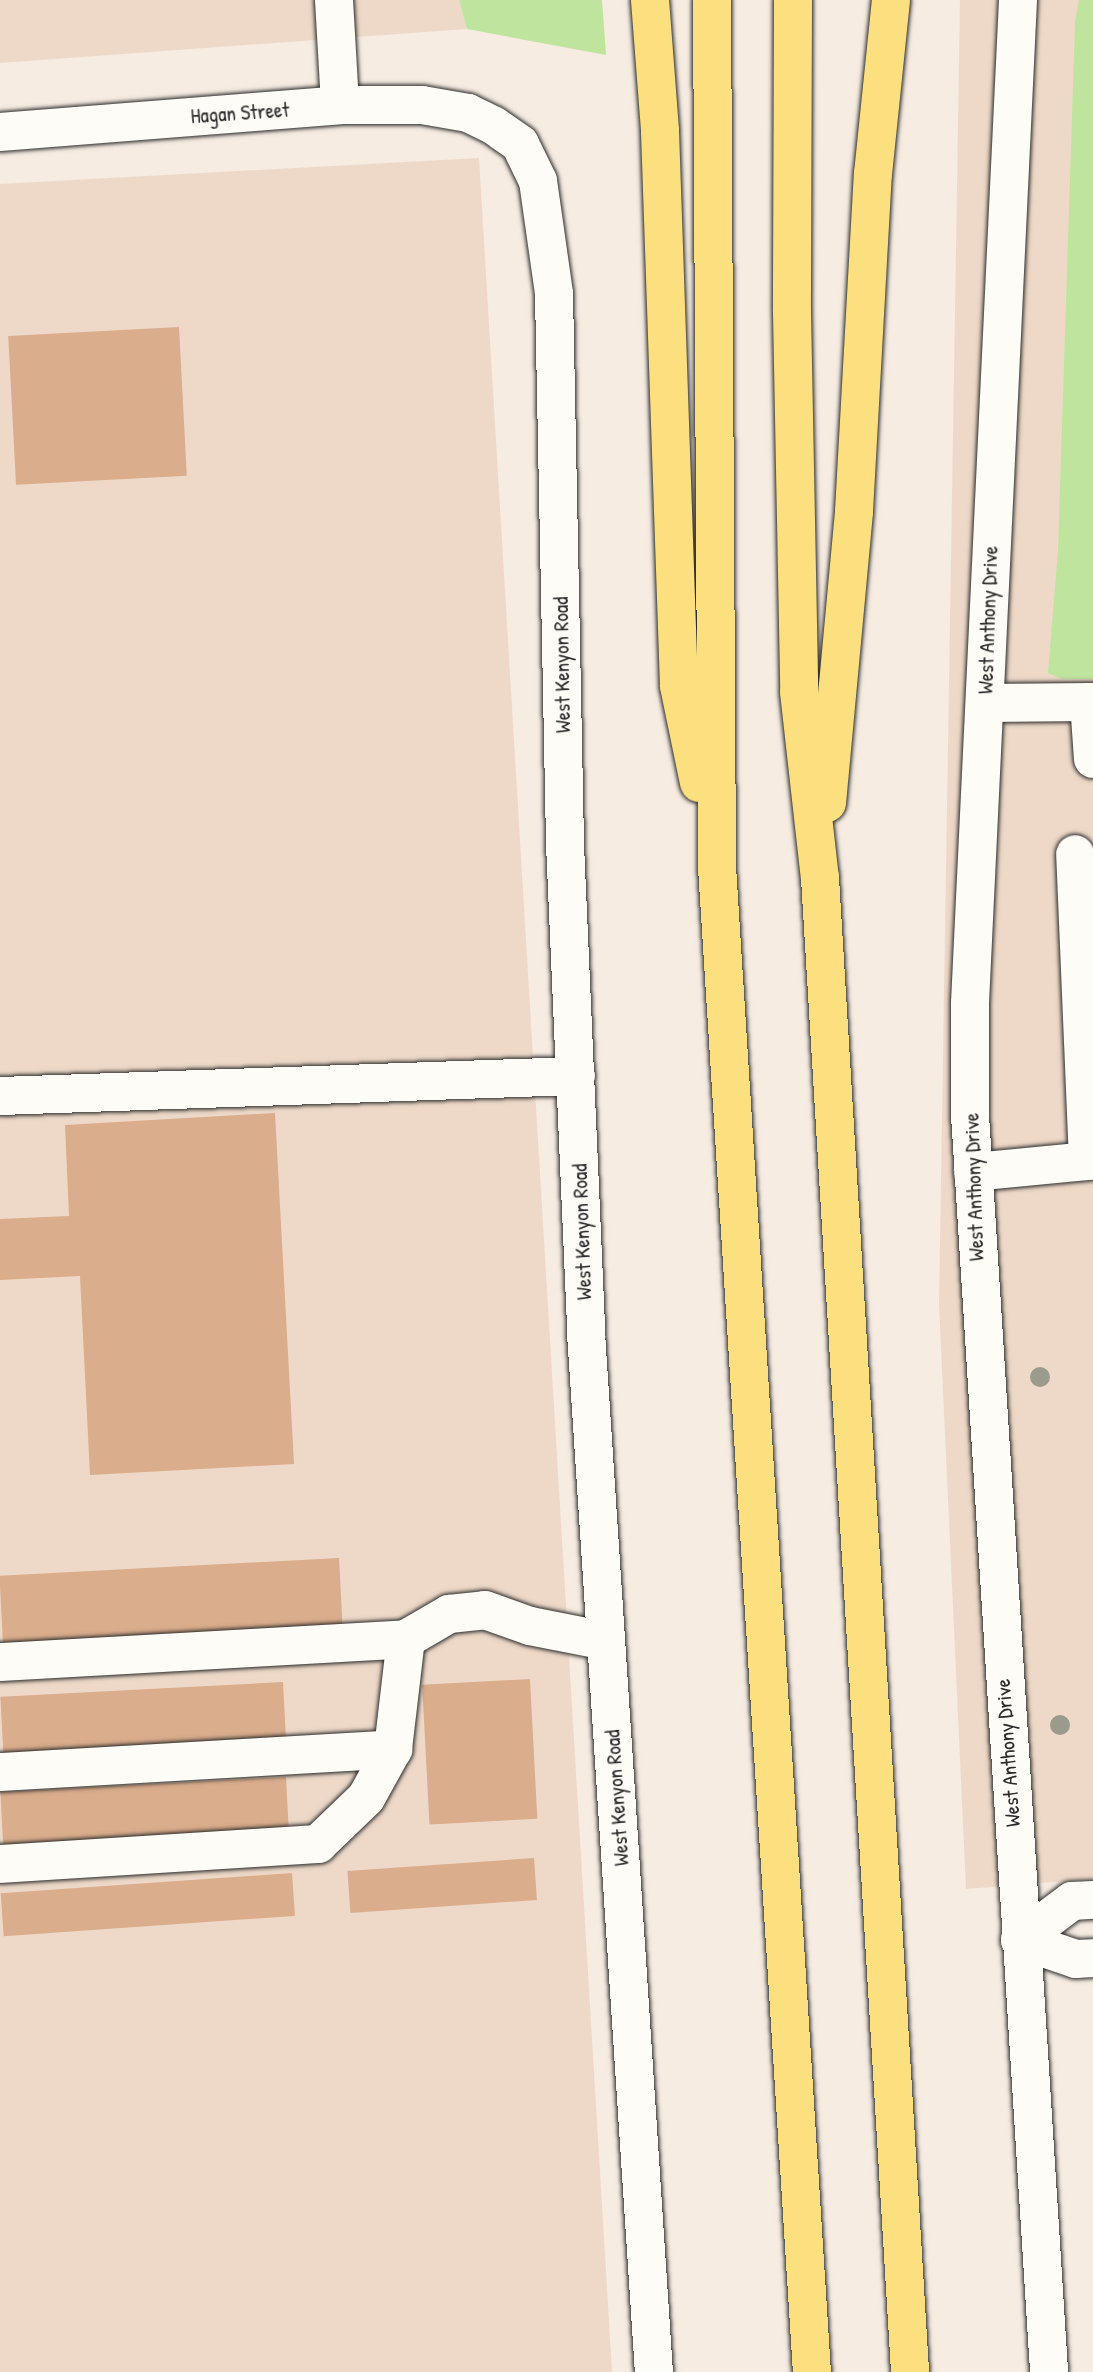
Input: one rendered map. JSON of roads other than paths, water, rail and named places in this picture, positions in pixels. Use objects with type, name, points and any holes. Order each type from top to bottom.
[{"type":"highway","points":[[650,0],[660,131],[679,686],[717,867]]},
{"type":"highway","points":[[712,0],[717,867],[812,2372]]},
{"type":"highway","points":[[793,0],[792,312],[799,692],[820,878],[910,2372]]},
{"type":"highway","points":[[820,878],[854,511],[873,174],[891,0]]},
{"type":"street","points":[[334,0],[341,105]]},
{"type":"street","name":"West Anthony Drive","points":[[1018,0],[970,1004],[973,1172],[1049,2372]]},
{"type":"street","name":"Hagan Street","points":[[0,132],[341,105],[422,105],[479,118]]},
{"type":"street","name":"West Kenyon Road","points":[[479,118],[520,144],[532,163],[551,256],[565,844],[576,1076],[606,1641],[654,2372]]},
{"type":"street","points":[[985,703],[1091,702],[1093,759]]},
{"type":"street","points":[[973,1172],[1088,1161],[1075,854]]},
{"type":"street","points":[[0,1096],[576,1076]]},
{"type":"street","points":[[0,1662],[406,1639],[449,1614],[485,1610],[530,1626],[606,1641]]},
{"type":"street","points":[[0,1864],[318,1844],[366,1798],[393,1749],[406,1639]]},
{"type":"street","points":[[0,1772],[393,1749]]},
{"type":"street","points":[[1020,1940],[1072,1900],[1093,1900]]},
{"type":"street","points":[[1020,1940],[1076,1959],[1093,1958]]}]
